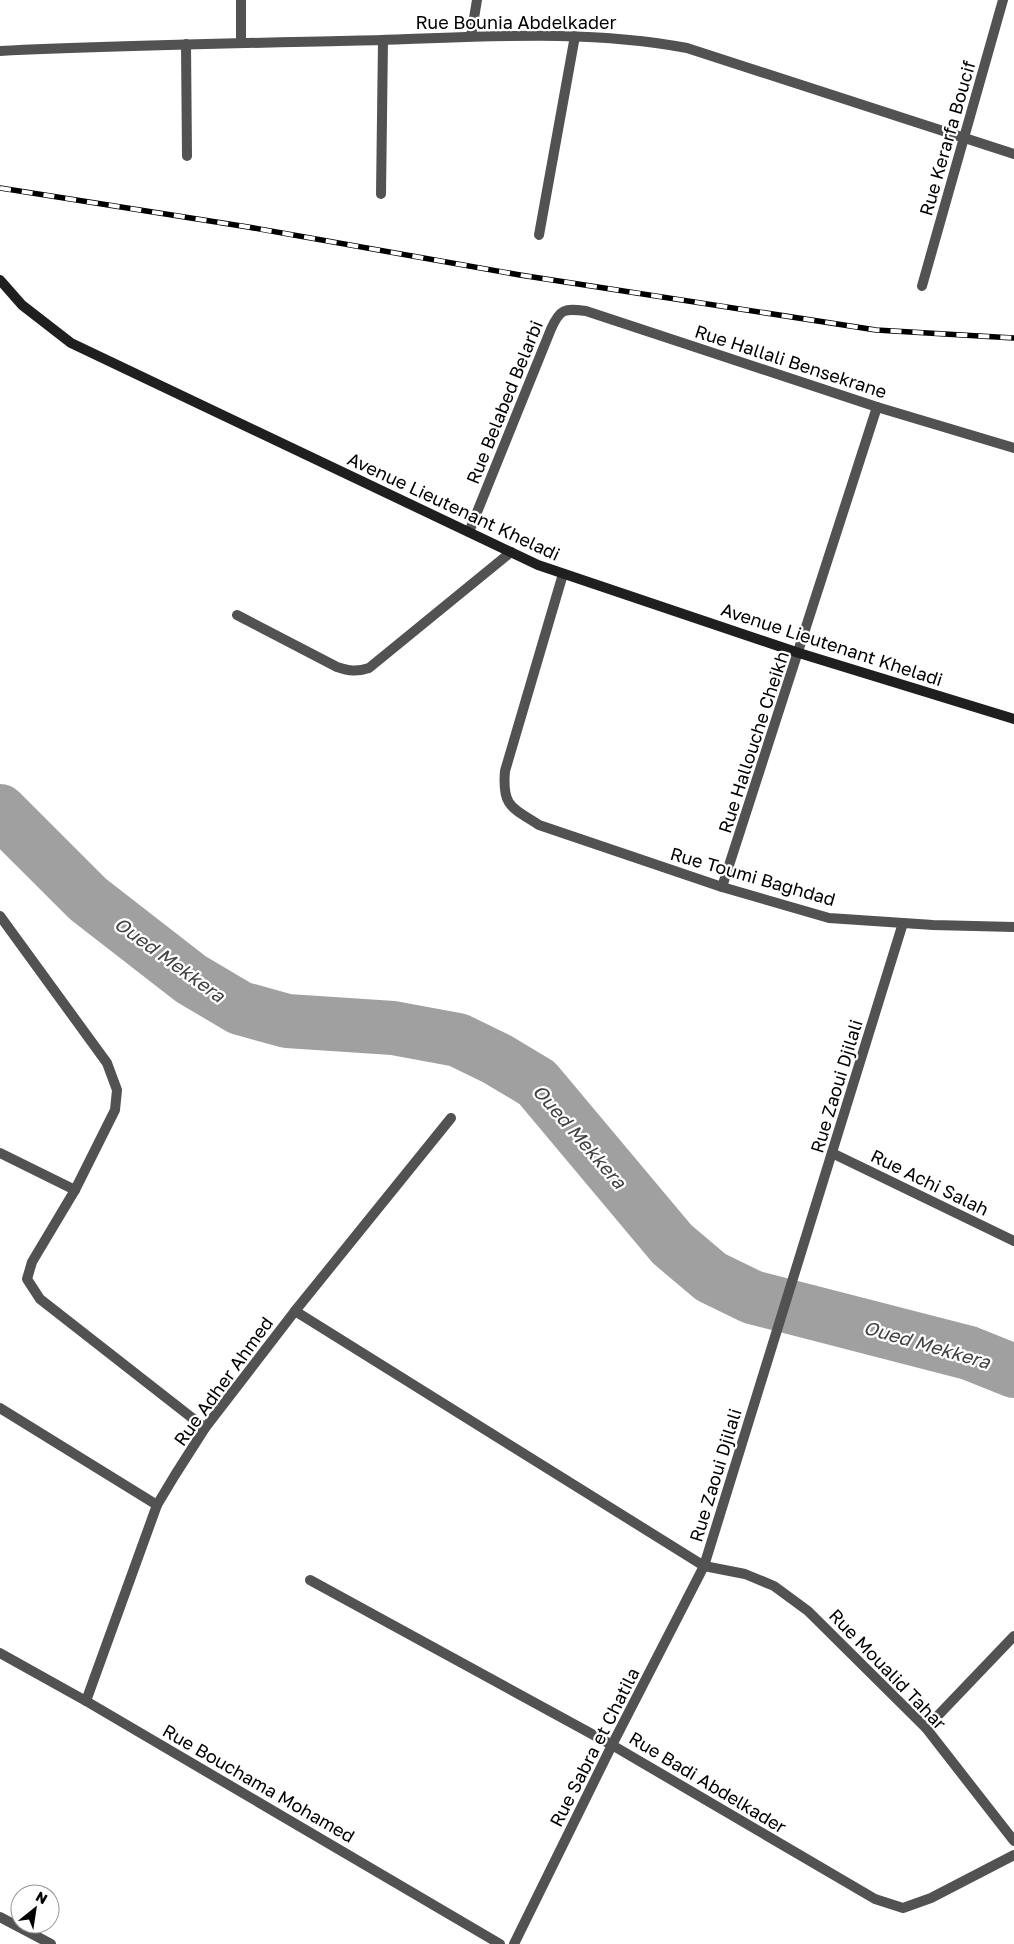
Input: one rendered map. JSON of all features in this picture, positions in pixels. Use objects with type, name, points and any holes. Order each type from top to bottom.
[{"type":"main road","name":"Avenue Lieutenant Kheladi","points":[[0,280],[22,305],[71,343],[538,565],[799,653],[1014,719]]},
{"type":"street","points":[[241,0],[241,43]]},
{"type":"street","points":[[471,36],[477,0]]},
{"type":"street","name":"Rue Kerarfa Boucif","points":[[922,286],[962,139],[1003,0]]},
{"type":"street","name":"Rue Bounia Abdelkader","points":[[0,51],[471,36],[575,36],[642,40],[687,48],[962,139],[1014,154]]},
{"type":"street","points":[[539,235],[575,36]]},
{"type":"street","points":[[381,194],[383,40]]},
{"type":"street","points":[[186,44],[187,156]]},
{"type":"street","name":"Rue Hallali Bensekrane","points":[[559,313],[565,310],[586,311],[878,407],[1014,448]]},
{"type":"street","name":"Rue Belabed Belarbi","points":[[470,532],[559,313]]},
{"type":"street","name":"Rue Hallouche Cheikh","points":[[722,887],[878,407]]},
{"type":"street","points":[[237,615],[337,667],[350,671],[360,671],[369,668],[511,552]]},
{"type":"street","name":"Rue Toumi Baghdad","points":[[563,574],[505,771],[504,792],[513,809],[539,825],[722,887],[829,918],[1014,927]]},
{"type":"street","points":[[0,916],[107,1063],[117,1090],[115,1110],[75,1190],[32,1262],[28,1279],[40,1299],[205,1428]]},
{"type":"street","name":"Rue Zaoui Djilali","points":[[704,1566],[773,1337],[800,1259],[903,923]]},
{"type":"street","name":"Rue Adher Ahmed","points":[[86,1701],[157,1505],[205,1428],[294,1311],[451,1118]]},
{"type":"street","points":[[0,1152],[75,1190]]},
{"type":"street","name":"Rue Achi Salah","points":[[832,1153],[1014,1241]]},
{"type":"street","points":[[294,1311],[704,1566]]},
{"type":"street","points":[[0,1408],[157,1505]]},
{"type":"street","name":"Rue Moualid Tahar","points":[[704,1566],[745,1574],[774,1586],[808,1611],[926,1728],[1014,1841]]},
{"type":"street","name":"Rue Sabra et Chatila","points":[[514,1944],[612,1745],[704,1566]]},
{"type":"street","name":"Rue Badi Abdelkader","points":[[310,1580],[612,1745],[875,1899],[903,1908],[931,1898],[1014,1855]]},
{"type":"street","points":[[926,1728],[1014,1636]]},
{"type":"street","name":"Rue Bouchama Mohamed","points":[[0,1653],[86,1701],[500,1944]]},
{"type":"street","points":[[0,1917],[51,1944]]},
{"type":"waterway","name":"Oued Mekkera","points":[[0,811],[88,899],[191,979],[240,1008],[287,1021],[393,1028],[458,1040],[497,1059],[537,1083],[672,1244],[711,1277],[752,1297],[969,1353],[1014,1371]]},
{"type":"railway","points":[[0,188],[248,227],[520,275],[876,330],[1014,338]]}]
